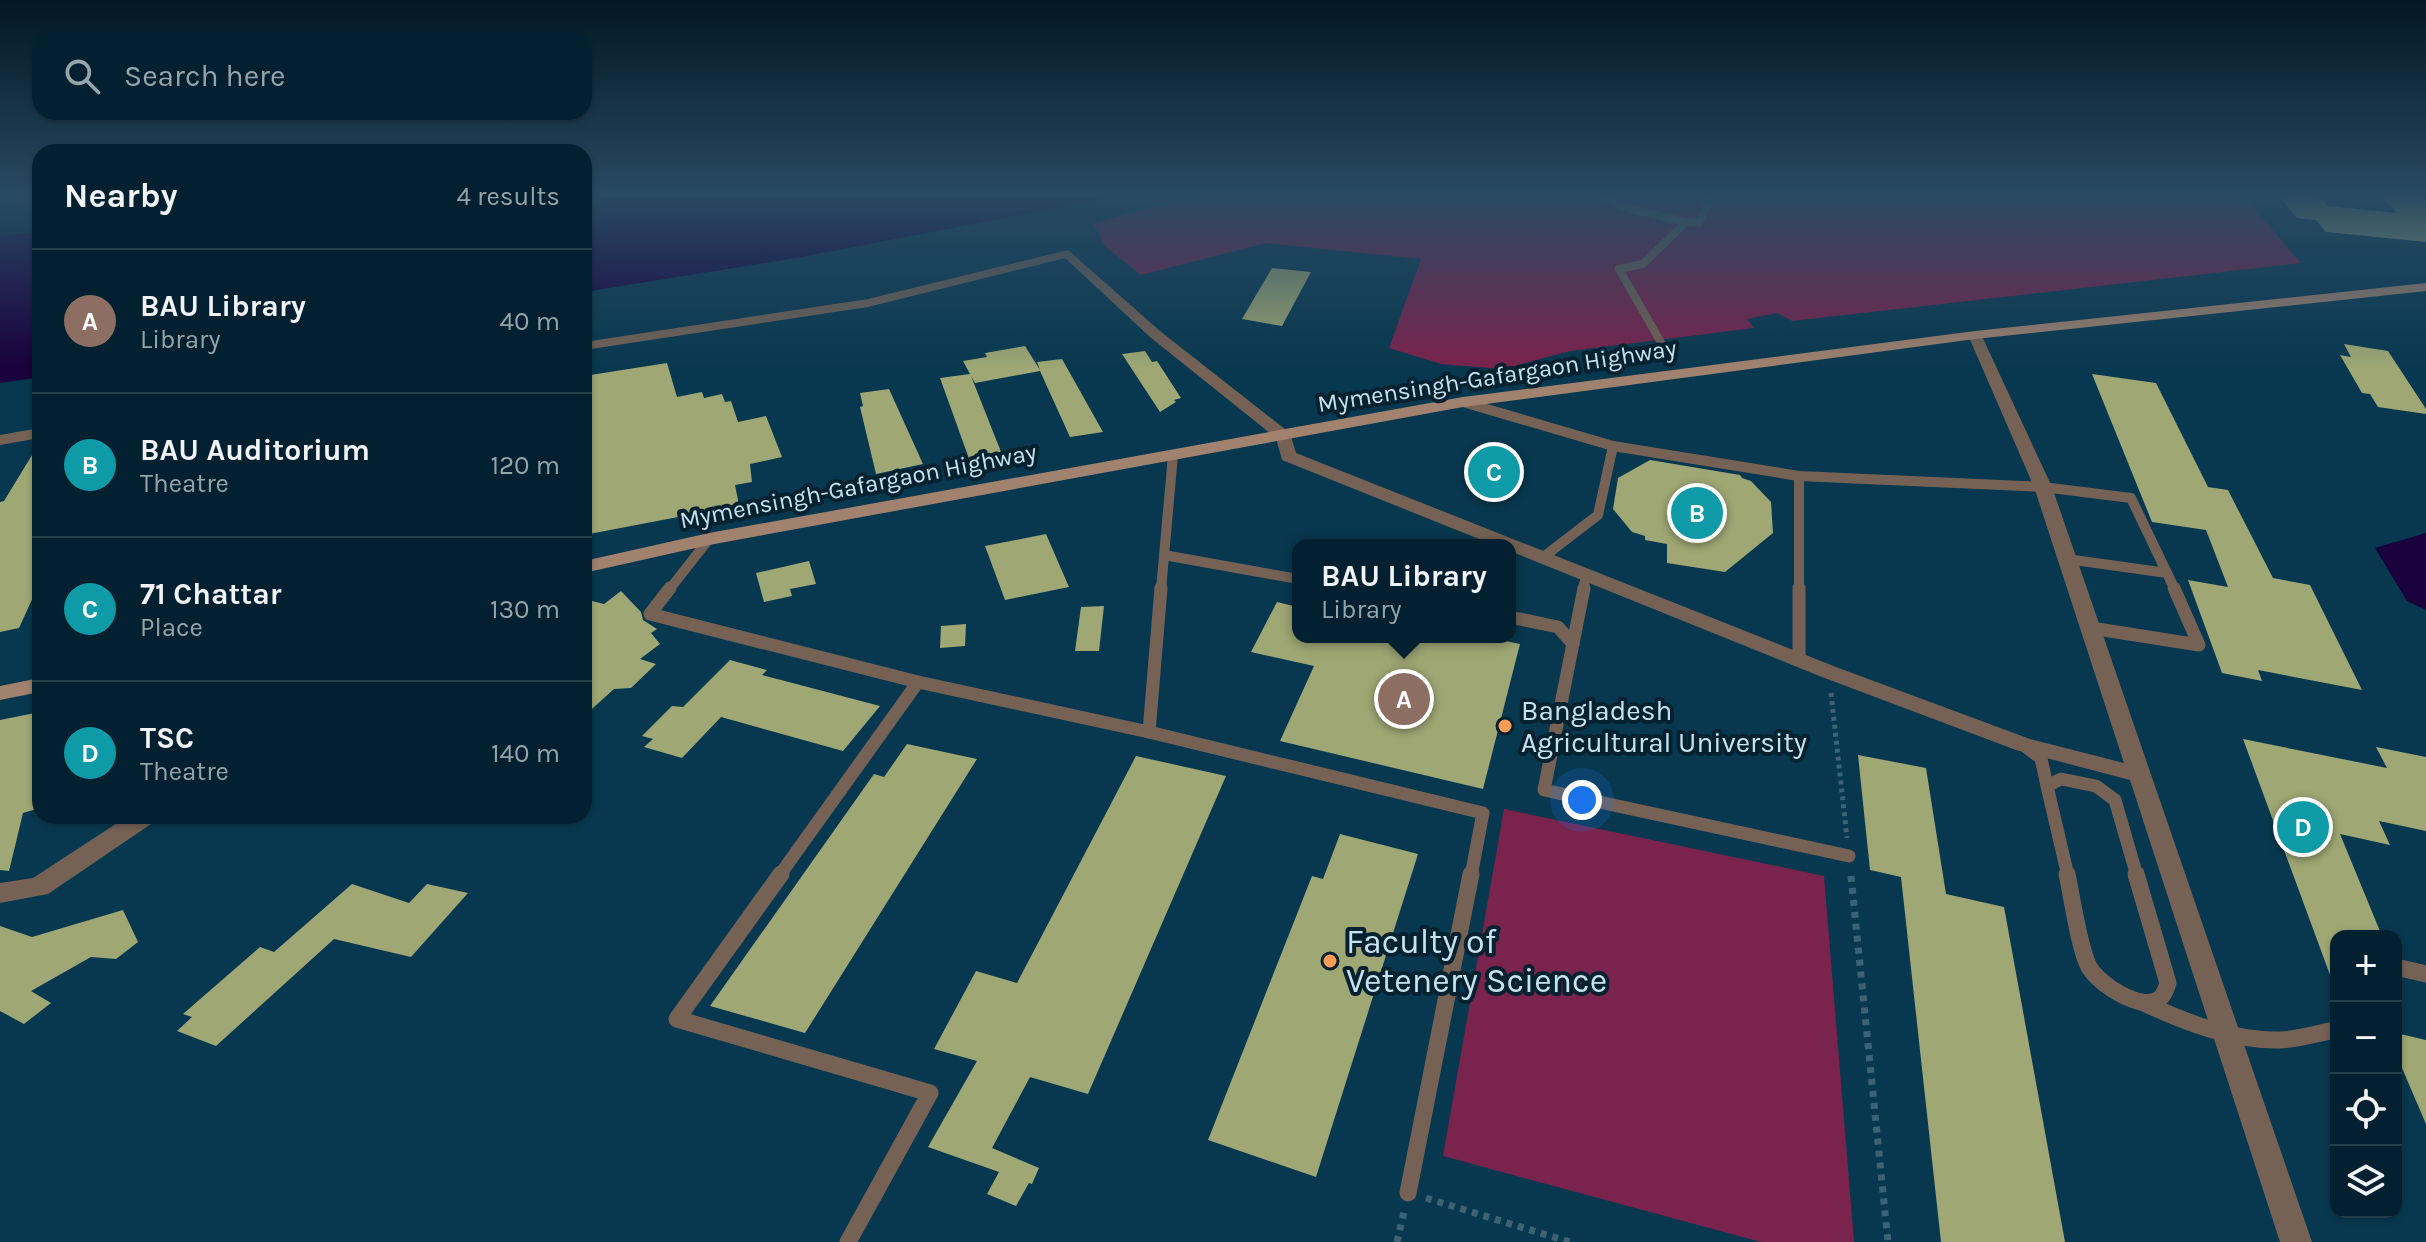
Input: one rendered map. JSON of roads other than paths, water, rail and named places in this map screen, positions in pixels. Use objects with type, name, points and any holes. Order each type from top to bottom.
[{"type":"main road","name":"Mymensingh-Gafargaon Highway","points":[[592,565],[709,539],[1463,402],[1975,335],[2426,287]]},
{"type":"main road","points":[[0,693],[32,687]]},
{"type":"street","points":[[592,345],[810,314],[913,294],[1068,254],[1155,334],[1284,436],[1288,456],[1495,539]]},
{"type":"street","points":[[1975,335],[2043,487],[2296,1242]]},
{"type":"street","points":[[0,440],[32,434]]},
{"type":"street","points":[[1516,548],[1829,672],[2024,745],[2140,775]]},
{"type":"street","points":[[0,893],[39,887],[134,824]]},
{"type":"lane","points":[[1654,253],[1643,264],[1619,269],[1663,346]]},
{"type":"lane","points":[[1463,402],[1613,446],[1799,476],[2043,487],[2131,498],[2199,645],[2091,628]]},
{"type":"lane","points":[[1542,558],[1598,515],[1613,446]]},
{"type":"lane","points":[[1149,732],[1173,455]]},
{"type":"lane","points":[[1799,476],[1799,660]]},
{"type":"lane","points":[[709,539],[650,614],[918,682],[1149,732],[1483,813],[1408,1193]]},
{"type":"lane","points":[[1164,555],[1292,578]]},
{"type":"lane","points":[[2067,559],[2167,573]]},
{"type":"lane","points":[[1586,576],[1544,790],[1849,856]]},
{"type":"lane","points":[[1516,618],[1558,627],[1573,644]]},
{"type":"lane","points":[[848,1242],[930,1093],[677,1019],[918,682]]},
{"type":"lane","points":[[2024,745],[2041,758],[2088,965],[2093,974],[2114,992],[2178,1017],[2224,1030],[2277,1040],[2330,1031]]},
{"type":"lane","points":[[2047,786],[2053,781],[2072,779],[2096,786],[2115,800],[2168,983],[2162,998],[2141,1001]]},
{"type":"lane","points":[[2402,968],[2426,974]]},
{"type":"place","name":"71 Chattar","points":[[1494,472]]},
{"type":"place","name":"BAU Auditorium","points":[[1697,513]]},
{"type":"place","name":"BAU Library","points":[[1404,699]]},
{"type":"place","name":"Bangladesh Agricultural University","points":[[1505,726]]},
{"type":"place","name":"TSC","points":[[2303,827]]},
{"type":"place","name":"Faculty of Vetenery Science","points":[[1330,961]]}]
